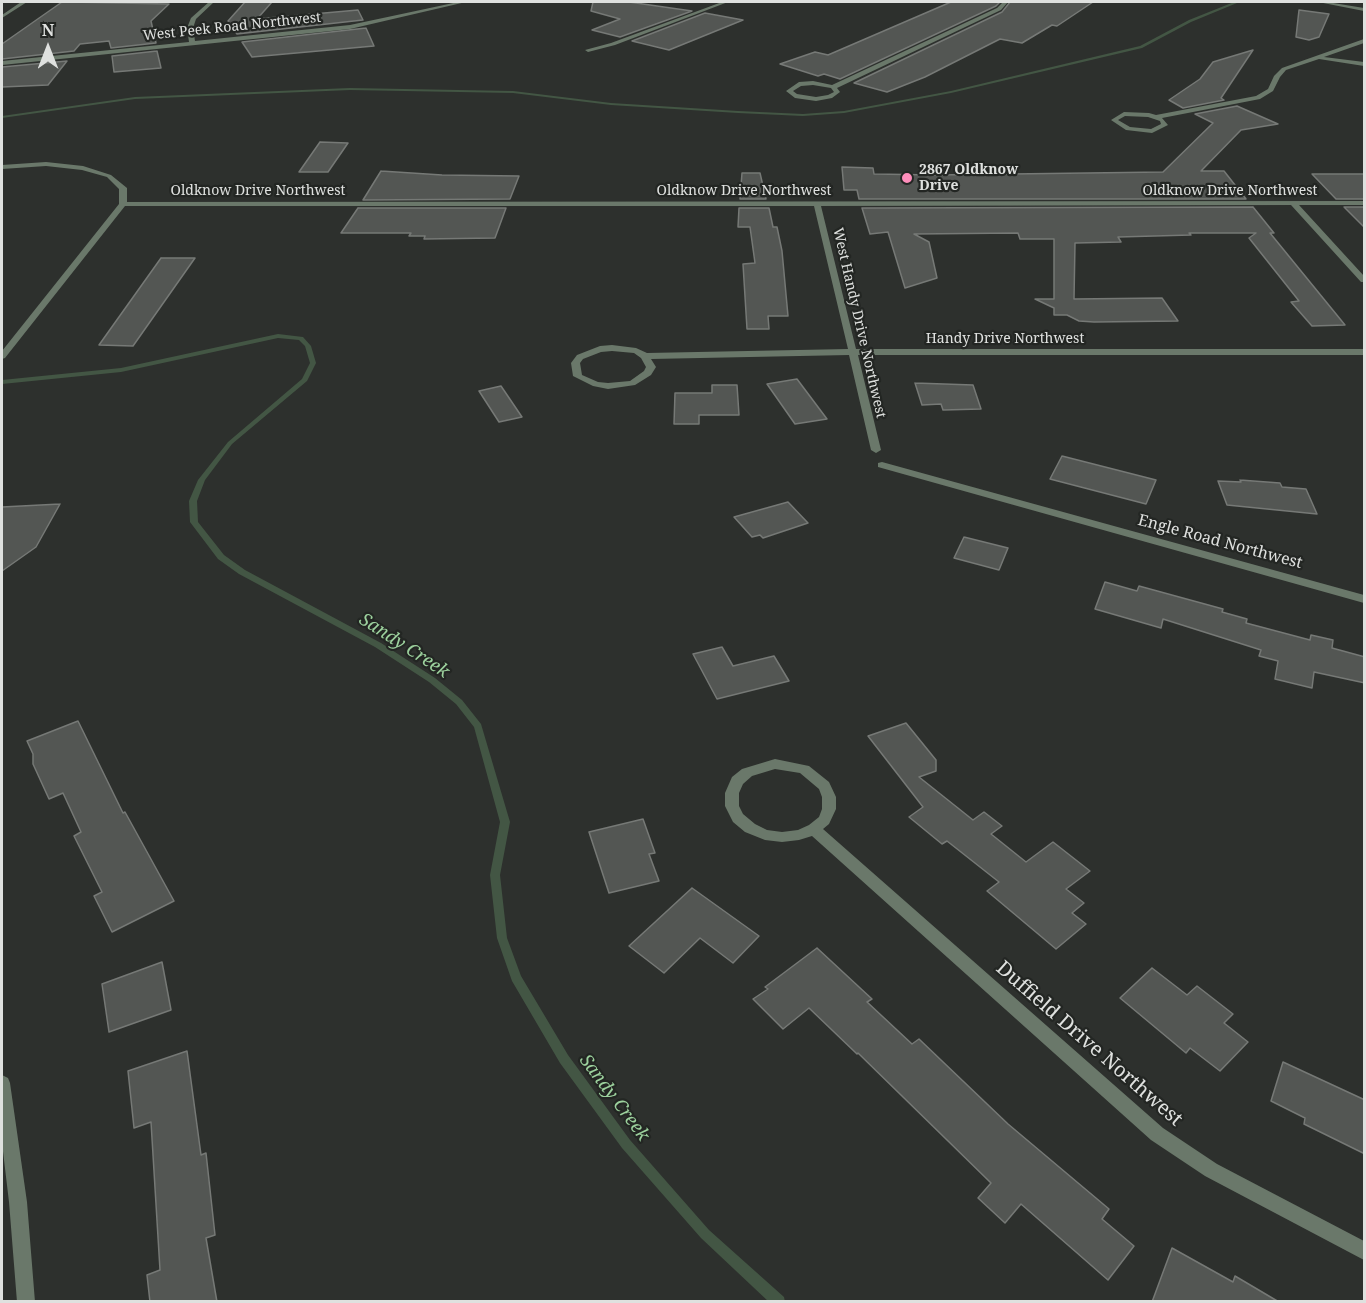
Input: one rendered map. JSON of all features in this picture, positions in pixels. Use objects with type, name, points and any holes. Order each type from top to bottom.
[{"type":"street","points":[[2,17],[24,2]]},
{"type":"street","points":[[192,43],[190,28],[194,18],[211,2]]},
{"type":"street","name":"West Peek Road Northwest","points":[[2,63],[350,27],[462,2]]},
{"type":"street","points":[[588,50],[613,44],[725,2]]},
{"type":"street","points":[[833,87],[837,92],[835,95],[824,98],[801,98],[789,91],[794,86],[806,83],[833,87],[999,9],[1005,2]]},
{"type":"street","points":[[1321,2],[1365,10]]},
{"type":"street","points":[[1157,117],[1165,125],[1152,131],[1128,129],[1114,120],[1118,115],[1132,113],[1157,117],[1258,98],[1271,90],[1276,76],[1284,69],[1365,40]]},
{"type":"street","points":[[1314,57],[1365,64]]},
{"type":"street","points":[[2,167],[46,164],[83,168],[109,176],[123,188],[123,204],[2,356]]},
{"type":"street","points":[[1293,202],[1365,280]]},
{"type":"street","name":"West Handy Drive Northwest","points":[[817,203],[876,450]]},
{"type":"street","name":"Oldknow Drive Northwest","points":[[123,204],[1365,203]]},
{"type":"street","name":"Handy Drive Northwest","points":[[645,356],[650,361],[648,373],[632,383],[596,384],[578,376],[575,370],[575,363],[580,357],[600,349],[625,349],[645,356],[852,352],[1365,352]]},
{"type":"street","name":"Engle Road Northwest","points":[[882,465],[1365,599]]},
{"type":"street","points":[[767,765],[789,765],[804,769],[816,777],[829,797],[829,809],[824,820],[814,829],[799,835],[782,837],[765,835],[750,828],[738,818],[732,806],[732,793],[737,781],[747,772],[767,765]]},
{"type":"street","name":"Duffield Drive Northwest","points":[[814,829],[1157,1134],[1211,1170],[1365,1251]]},
{"type":"street","points":[[2,1083],[18,1202],[26,1302]]},
{"type":"building","points":[[62,2],[169,4],[151,21],[156,43],[111,48],[109,41],[80,44],[74,51],[2,59],[2,44]]},
{"type":"building","points":[[245,2],[272,2],[257,19],[358,10],[363,20],[237,34],[228,21]]},
{"type":"building","points":[[593,2],[629,2],[692,11],[620,37],[592,30],[620,19],[591,11]]},
{"type":"building","points":[[951,2],[1000,2],[996,6],[840,79],[824,74],[818,76],[780,64],[815,52],[828,55]]},
{"type":"building","points":[[1010,2],[1093,2],[1057,26],[1052,25],[1022,43],[1000,39],[925,77],[887,92],[854,83],[1002,12]]},
{"type":"building","points":[[1299,10],[1329,14],[1319,37],[1309,40],[1296,37]]},
{"type":"building","points":[[705,13],[743,20],[669,50],[632,41]]},
{"type":"building","points":[[366,28],[374,46],[252,57],[242,42]]},
{"type":"building","points":[[1253,50],[1221,98],[1224,100],[1183,108],[1169,100],[1200,79],[1213,62]]},
{"type":"building","points":[[157,51],[161,68],[114,72],[112,56]]},
{"type":"building","points":[[67,61],[48,85],[2,87],[2,67]]},
{"type":"building","points":[[1237,106],[1278,124],[1241,130],[1201,171],[1224,171],[1246,199],[859,199],[857,190],[844,190],[842,167],[873,168],[874,174],[935,175],[1163,172],[1213,123],[1195,114]]},
{"type":"building","points":[[320,142],[348,143],[328,172],[299,172]]},
{"type":"building","points":[[381,171],[519,176],[510,199],[363,200]]},
{"type":"building","points":[[742,173],[760,173],[766,199],[740,199]]},
{"type":"building","points":[[1312,174],[1365,174],[1365,199],[1336,199]]},
{"type":"building","points":[[1253,207],[1274,233],[1270,233],[1345,325],[1312,326],[1291,302],[1299,301],[1249,238],[1256,233],[1189,233],[1191,235],[1118,237],[1121,242],[1075,243],[1074,299],[1162,298],[1178,321],[1094,322],[1079,321],[1067,315],[1054,315],[1054,308],[1035,299],[1054,299],[1054,239],[1020,239],[1018,233],[914,234],[929,242],[937,278],[905,288],[888,232],[870,234],[862,208]]},
{"type":"building","points":[[1344,207],[1365,207],[1365,228]]},
{"type":"building","points":[[358,208],[506,208],[495,238],[424,239],[425,236],[409,236],[411,233],[341,233]]},
{"type":"building","points":[[739,208],[769,208],[773,227],[777,227],[782,251],[788,316],[768,316],[769,329],[747,329],[743,264],[755,263],[750,227],[738,227]]},
{"type":"building","points":[[161,258],[195,258],[133,346],[99,345]]},
{"type":"building","points":[[797,379],[827,419],[795,424],[767,384]]},
{"type":"building","points":[[915,383],[973,385],[981,409],[943,410],[941,404],[922,405]]},
{"type":"building","points":[[712,385],[737,385],[739,415],[699,415],[699,424],[674,424],[675,393],[712,393]]},
{"type":"building","points":[[501,386],[522,417],[499,422],[479,391]]},
{"type":"building","points":[[1062,456],[1156,480],[1146,504],[1050,479]]},
{"type":"building","points":[[1240,480],[1280,483],[1282,487],[1306,489],[1317,514],[1227,505],[1218,481],[1241,482]]},
{"type":"building","points":[[788,502],[808,523],[763,538],[760,535],[752,537],[734,517]]},
{"type":"building","points":[[60,504],[36,547],[2,571],[2,507]]},
{"type":"building","points":[[964,537],[1008,548],[999,570],[954,558]]},
{"type":"building","points":[[1105,582],[1137,591],[1139,586],[1223,609],[1222,612],[1247,619],[1246,623],[1310,640],[1311,635],[1333,640],[1332,648],[1365,657],[1365,683],[1314,672],[1312,688],[1275,679],[1278,661],[1259,656],[1261,650],[1163,619],[1161,628],[1095,609]]},
{"type":"building","points":[[722,647],[733,666],[774,656],[789,681],[717,699],[693,654]]},
{"type":"building","points":[[78,721],[123,813],[125,812],[174,901],[112,932],[94,896],[102,892],[74,836],[81,832],[63,793],[49,799],[33,764],[33,754],[27,741]]},
{"type":"building","points":[[906,723],[936,760],[936,771],[919,777],[973,820],[984,812],[1002,826],[991,834],[1026,862],[1053,842],[1090,871],[1066,889],[1084,903],[1072,913],[1086,924],[1056,949],[987,891],[999,882],[947,841],[942,844],[909,817],[923,807],[868,736]]},
{"type":"building","points":[[643,819],[655,853],[649,854],[659,881],[609,893],[589,832]]},
{"type":"building","points":[[692,888],[759,936],[733,963],[700,938],[664,973],[629,946]]},
{"type":"building","points":[[817,948],[872,999],[867,1002],[912,1044],[919,1039],[1008,1124],[1109,1209],[1102,1219],[1134,1246],[1108,1280],[1021,1204],[1005,1223],[978,1198],[991,1183],[809,1008],[783,1029],[753,999],[768,989],[765,987]]},
{"type":"building","points":[[162,962],[171,1010],[109,1032],[102,984]]},
{"type":"building","points":[[1152,968],[1187,995],[1197,986],[1233,1014],[1224,1023],[1248,1042],[1220,1071],[1190,1048],[1186,1053],[1120,998]]},
{"type":"building","points":[[187,1051],[201,1155],[206,1153],[215,1235],[206,1238],[217,1302],[150,1302],[147,1275],[160,1270],[151,1122],[134,1128],[128,1071]]},
{"type":"building","points":[[1283,1062],[1365,1100],[1365,1154],[1304,1124],[1305,1118],[1271,1101]]},
{"type":"building","points":[[1172,1248],[1233,1282],[1235,1276],[1279,1302],[1152,1302]]},
{"type":"waterway","points":[[2,117],[135,98],[350,89],[513,92],[611,104],[738,112],[803,115],[844,112],[951,92],[1141,47],[1190,21],[1235,3]]},
{"type":"waterway","name":"Sandy Creek","points":[[2,382],[121,370],[278,336],[301,338],[308,346],[313,363],[305,380],[230,443],[202,480],[193,501],[194,522],[221,557],[242,572],[378,645],[432,680],[459,702],[478,726],[505,822],[495,875],[502,938],[516,978],[564,1059],[626,1144],[705,1234],[779,1302]]},
{"type":"place","name":"2867 Oldknow Drive","points":[[907,178]]}]
